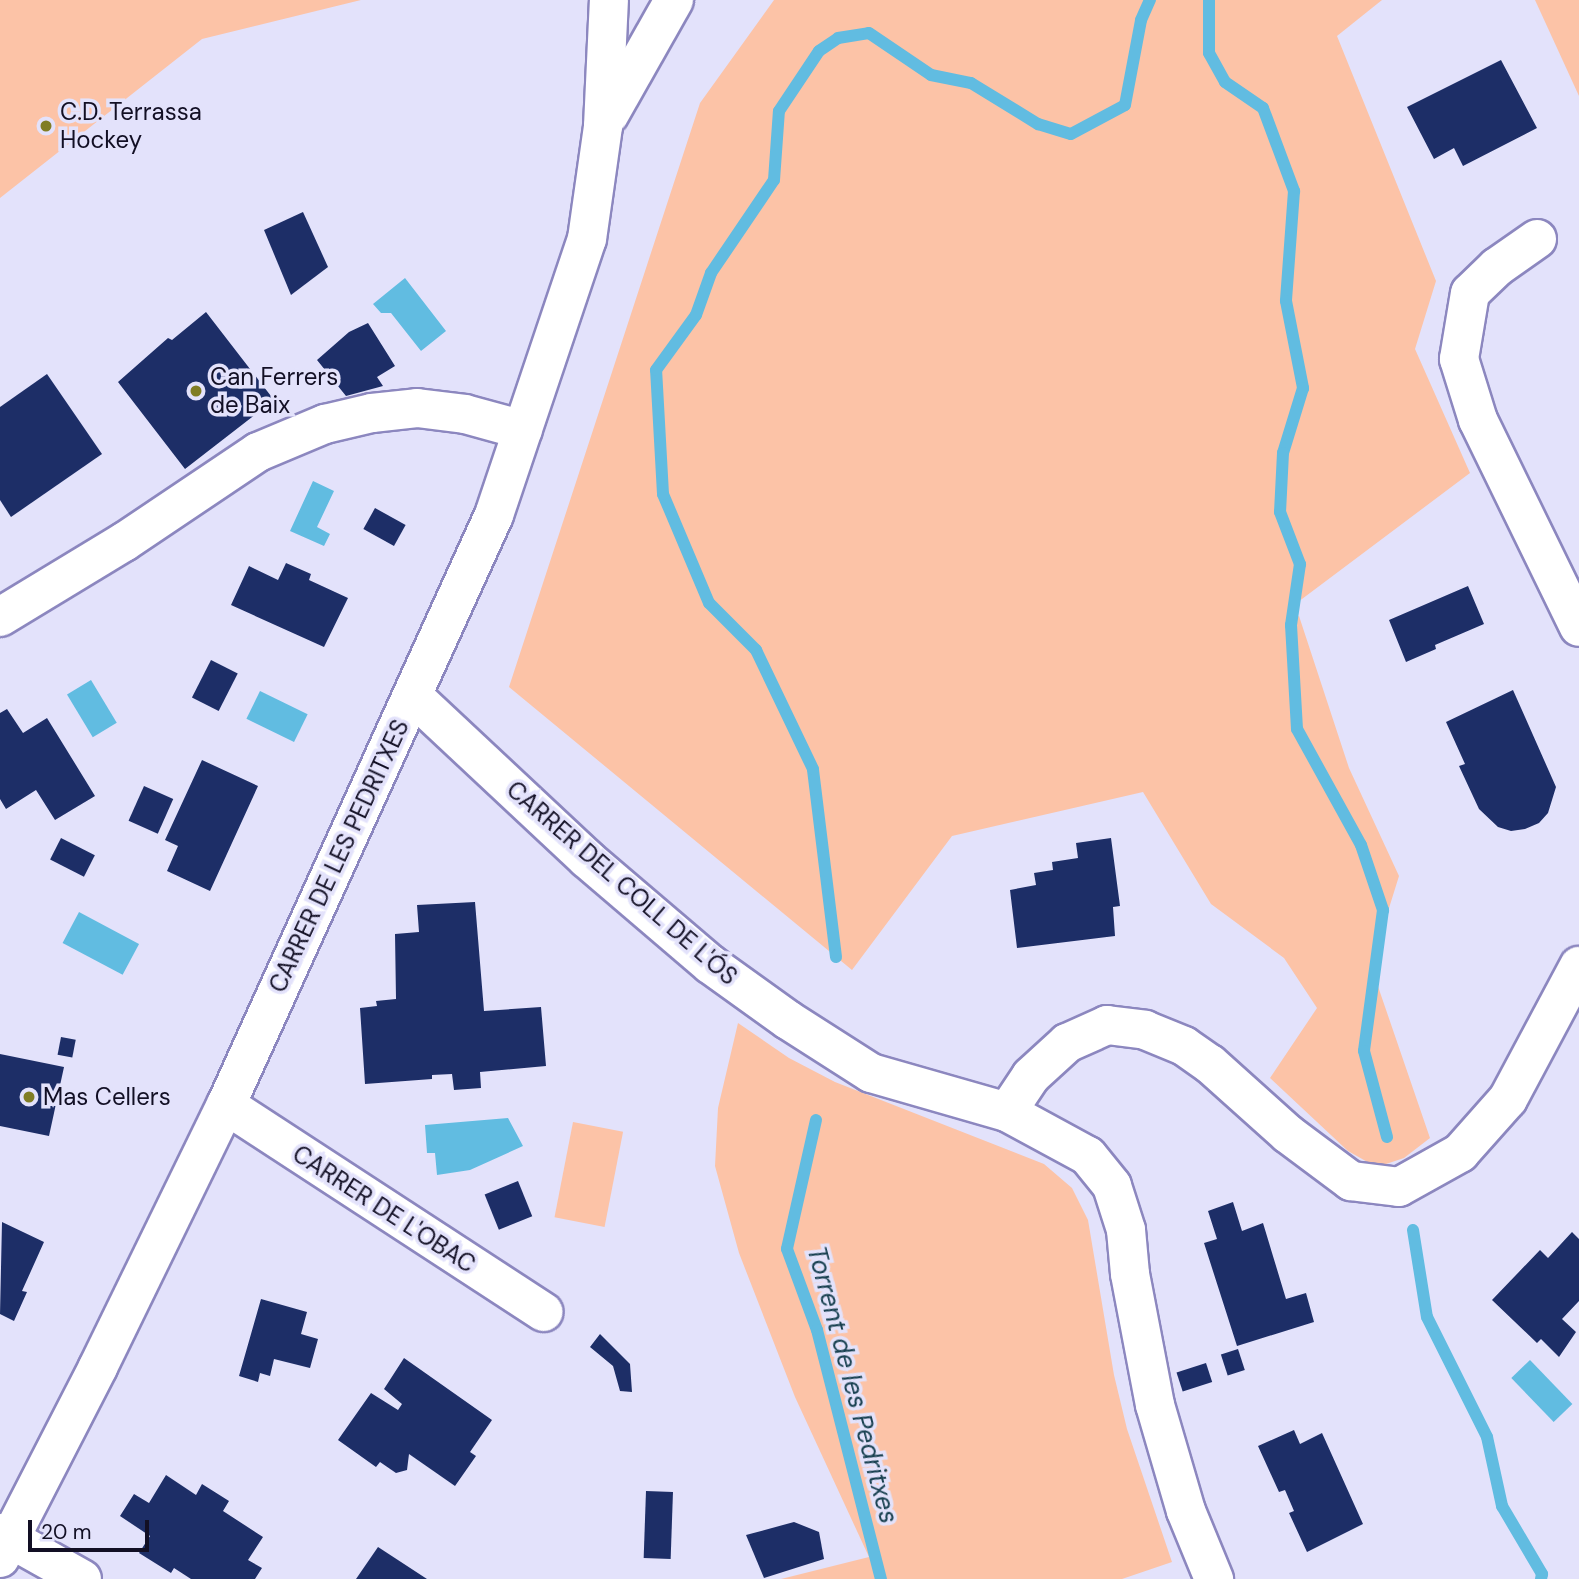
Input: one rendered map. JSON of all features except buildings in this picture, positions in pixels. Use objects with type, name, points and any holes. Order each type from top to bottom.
[{"type":"street","name":"CARRER DE LES PEDRITXES","points":[[4,1543],[98,1367],[226,1105],[371,780],[413,696],[494,515],[587,239],[603,126],[609,0]]},
{"type":"street","name":"CARRER DE LES PEDRITXES","points":[[603,126],[674,0]]},
{"type":"street","points":[[1537,239],[1497,267],[1469,293],[1459,359],[1478,420],[1579,627]]},
{"type":"street","points":[[0,617],[124,542],[258,452],[325,424],[418,408],[466,414],[523,429]]},
{"type":"street","name":"CARRER DEL COLL DE L'ÓS","points":[[413,696],[597,868],[710,964],[788,1020],[871,1073],[1007,1112],[1088,1156],[1112,1186],[1126,1230],[1130,1273],[1155,1405],[1186,1511],[1214,1579]]},
{"type":"street","points":[[1007,1112],[1031,1076],[1067,1043],[1107,1024],[1145,1030],[1184,1046],[1210,1065],[1288,1134],[1351,1181],[1399,1186],[1460,1153],[1508,1098],[1579,966]]},
{"type":"street","name":"CARRER DE L'OBAC","points":[[226,1105],[543,1312]]},
{"type":"street","points":[[4,1543],[82,1579]]},
{"type":"shaded area","name":"C.D. Terrassa Hockey","points":[[0,0],[361,0],[202,39],[0,198]]},
{"type":"shaded area","points":[[774,0],[1382,0],[1337,36],[1436,281],[1415,349],[1470,473],[1294,605],[1294,619],[1299,616],[1349,768],[1399,876],[1371,966],[1430,1138],[1404,1158],[1386,1164],[1371,1164],[1348,1151],[1270,1078],[1317,1008],[1284,958],[1211,904],[1143,792],[952,836],[852,970],[509,687],[700,103]]},
{"type":"shaded area","points":[[1535,0],[1579,0],[1579,96]]},
{"type":"shaded area","points":[[738,1023],[789,1058],[835,1082],[1044,1164],[1072,1188],[1088,1220],[1114,1375],[1127,1429],[1172,1562],[1122,1579],[781,1579],[869,1557],[795,1397],[739,1253],[715,1166],[718,1108]]},
{"type":"shaded area","points":[[573,1122],[623,1132],[605,1227],[554,1217]]},
{"type":"water","points":[[405,278],[446,331],[421,351],[391,313],[381,313],[373,304]]},
{"type":"water","points":[[313,481],[334,491],[317,527],[330,534],[324,546],[290,531]]},
{"type":"water","points":[[91,680],[117,723],[93,737],[67,694]]},
{"type":"water","points":[[260,691],[308,714],[294,742],[246,719]]},
{"type":"water","points":[[79,912],[139,944],[123,975],[63,943]]},
{"type":"water","points":[[508,1118],[523,1146],[470,1170],[437,1175],[435,1153],[427,1153],[425,1125]]},
{"type":"water","points":[[1530,1360],[1572,1404],[1554,1422],[1511,1378]]},
{"type":"waterway","name":"Torrent de les Pedritxes","points":[[836,957],[813,769],[756,650],[709,603],[663,494],[656,370],[696,315],[711,273],[774,180],[779,111],[819,51],[838,38],[869,33],[931,75],[971,83],[1038,124],[1071,134],[1125,105],[1141,20],[1150,0]]},
{"type":"waterway","points":[[1209,0],[1209,53],[1225,82],[1263,108],[1294,191],[1286,301],[1303,388],[1283,453],[1280,512],[1300,564],[1291,625],[1297,729],[1361,845],[1383,910],[1364,1051],[1387,1137]]},
{"type":"waterway","name":"Torrent de les Pedritxes","points":[[816,1120],[787,1249],[817,1330],[881,1579]]},
{"type":"waterway","points":[[1413,1230],[1427,1317],[1487,1437],[1502,1506],[1542,1574],[1541,1579]]},
{"type":"place","name":"C.D. Terrassa Hockey","points":[[46,126]]},
{"type":"place","name":"Can Ferrers de Baix","points":[[196,391]]},
{"type":"place","name":"Mas Cellers","points":[[29,1097]]}]
